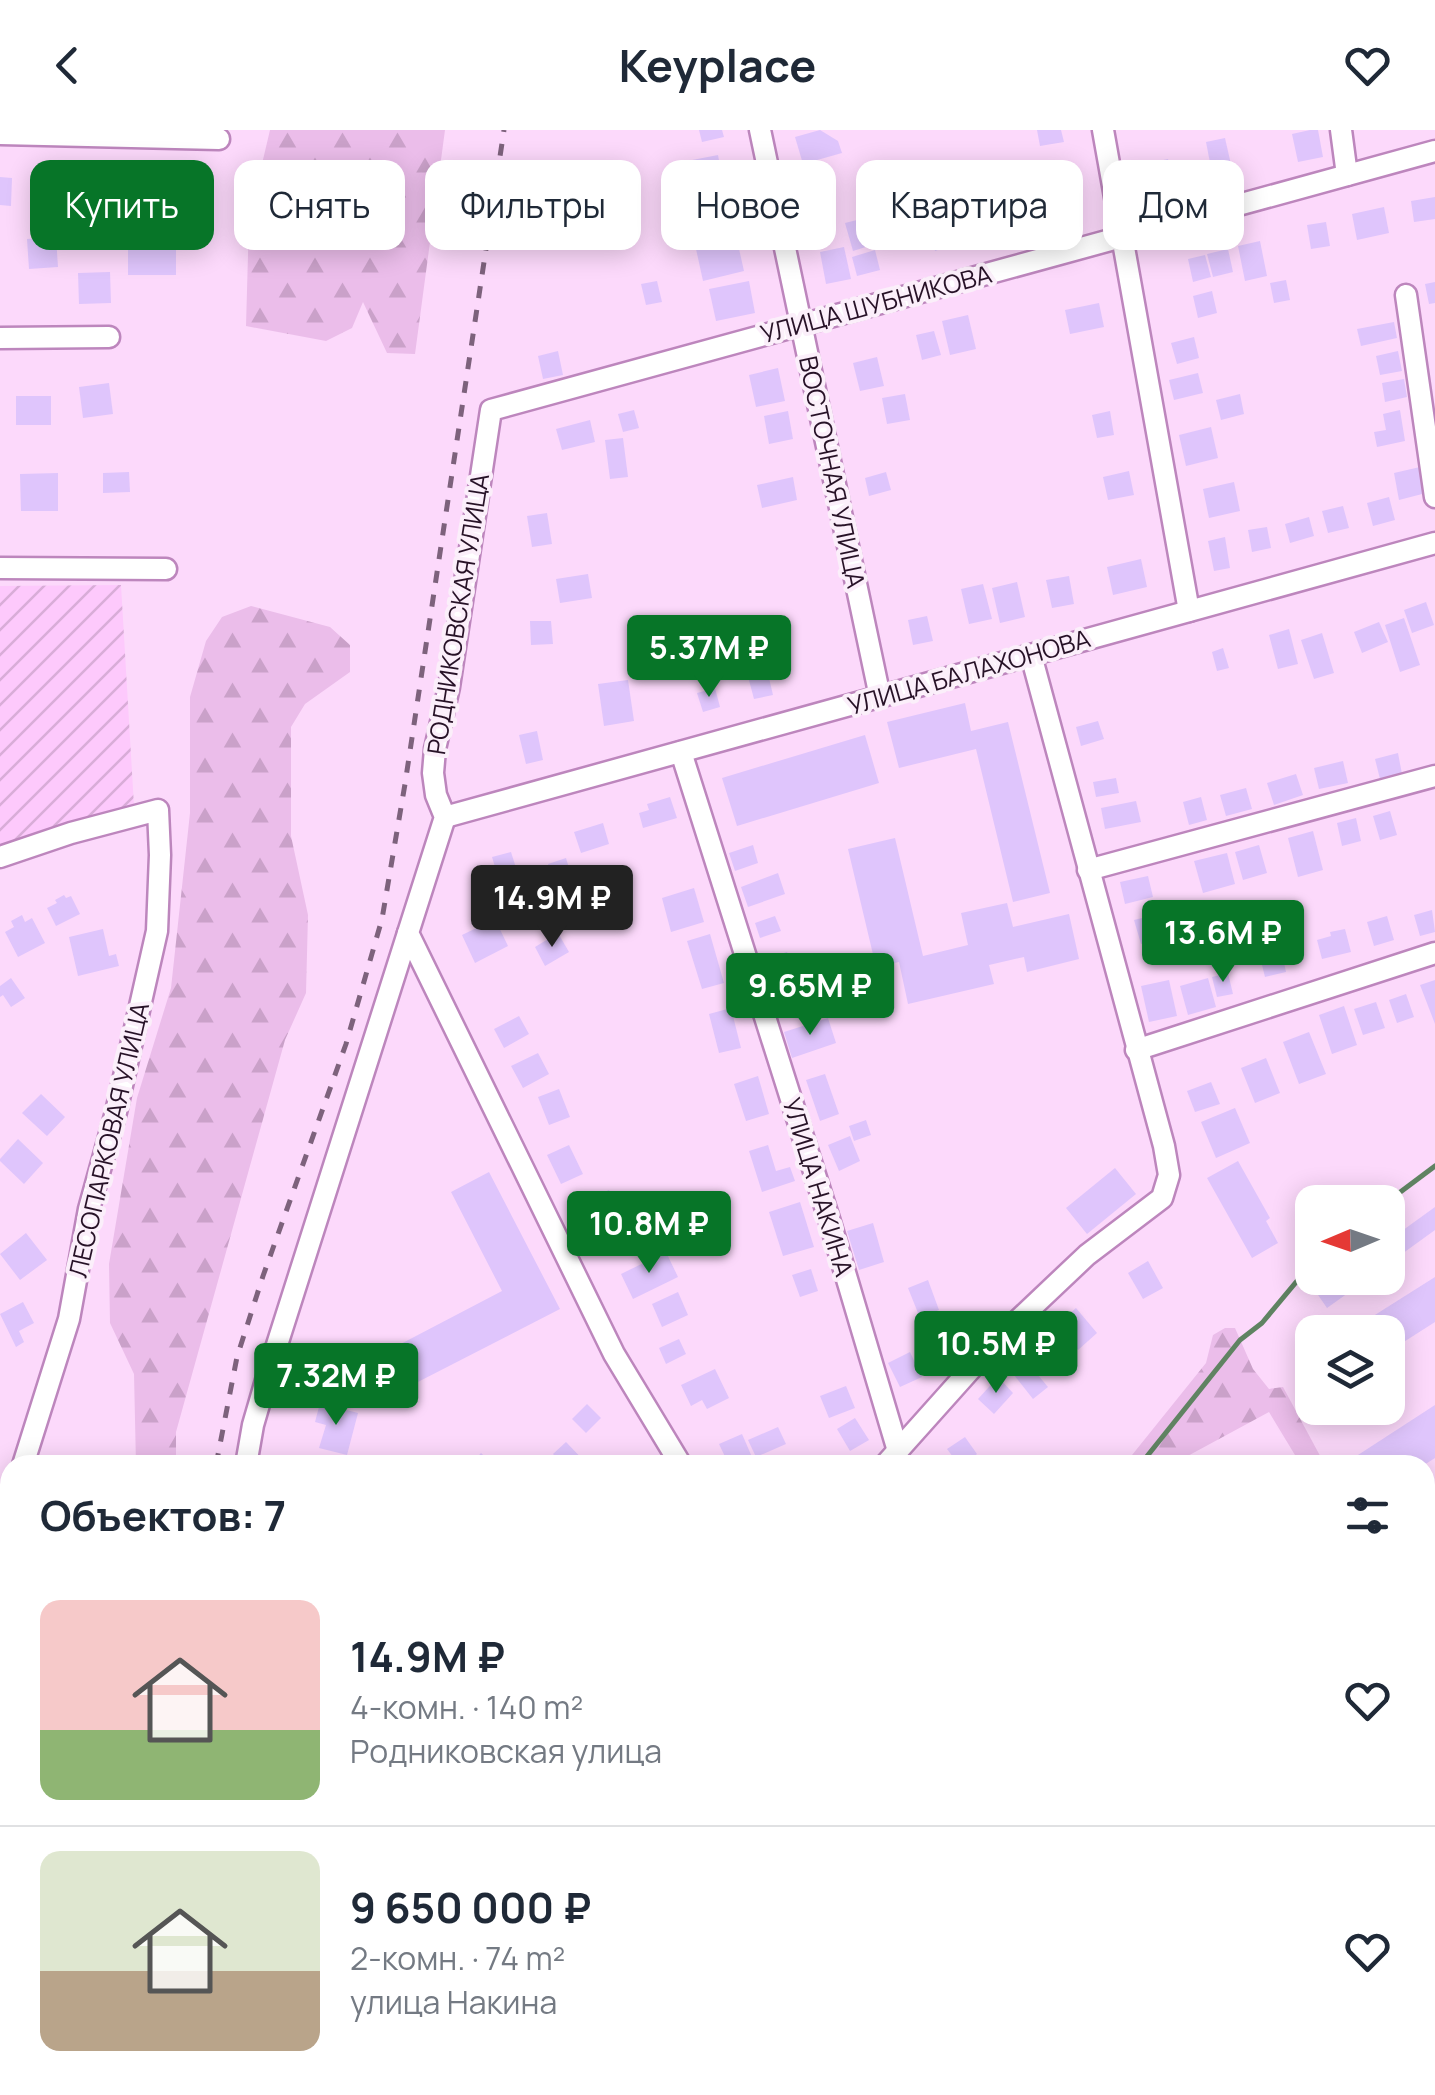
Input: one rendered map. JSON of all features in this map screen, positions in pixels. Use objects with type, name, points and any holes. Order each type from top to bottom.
[{"type":"street","name":"ВОСТОЧНАЯ УЛИЦА","points":[[760,130],[880,697]]},
{"type":"street","points":[[1102,130],[1108,160]]},
{"type":"street","points":[[1341,130],[1348,174]]},
{"type":"street","points":[[0,134],[219,139]]},
{"type":"street","name":"УЛИЦА ШУБНИКОВА","points":[[1244,203],[1435,150]]},
{"type":"street","name":"УЛИЦА ШУБНИКОВА","points":[[492,410],[1103,242]]},
{"type":"street","points":[[1124,250],[1190,611]]},
{"type":"street","points":[[1406,294],[1435,497]]},
{"type":"street","points":[[0,338],[109,337]]},
{"type":"street","name":"РОДНИКОВСКАЯ УЛИЦА","points":[[445,817],[436,794],[435,749],[449,687],[492,410]]},
{"type":"street","name":"УЛИЦА БАЛАХОНОВА","points":[[445,817],[1435,543]]},
{"type":"street","points":[[0,568],[166,570]]},
{"type":"street","points":[[895,1455],[995,1342],[1087,1254],[1162,1198],[1169,1175],[1031,655]]},
{"type":"street","name":"УЛИЦА НАКИНА","points":[[681,752],[830,1222],[891,1455]]},
{"type":"street","points":[[1088,870],[1435,776]]},
{"type":"street","name":"ЛЕСОПАРКОВАЯ УЛИЦА","points":[[0,857],[158,810],[157,932],[116,1112],[88,1209],[69,1319],[27,1455]]},
{"type":"street","points":[[248,1455],[269,1370],[445,817]]},
{"type":"street","points":[[408,932],[614,1354],[675,1455]]},
{"type":"street","points":[[1136,1050],[1435,953]]},
{"type":"shaded area","points":[[121,585],[134,806],[58,826],[0,847],[0,586]]},
{"type":"green space","points":[[270,130],[445,130],[441,160],[425,160],[425,250],[429,250],[415,354],[387,353],[363,302],[352,328],[326,341],[246,326],[248,250],[405,250],[405,160],[263,160]]},
{"type":"green space","points":[[251,606],[330,627],[350,645],[350,672],[305,704],[291,727],[291,836],[308,915],[306,993],[285,1040],[176,1432],[176,1455],[136,1455],[134,1374],[110,1323],[109,1264],[137,1098],[171,988],[190,813],[190,697],[206,641],[222,617]]},
{"type":"green space","points":[[1225,1328],[1235,1328],[1253,1369],[1269,1389],[1283,1387],[1295,1409],[1295,1425],[1303,1425],[1320,1455],[1295,1455],[1269,1412],[1189,1455],[1132,1455],[1206,1363],[1213,1335]]},
{"type":"building","points":[[699,130],[722,130],[724,137],[702,142]]},
{"type":"building","points":[[820,130],[838,141],[842,153],[802,160],[795,137]]},
{"type":"building","points":[[1037,130],[1061,130],[1064,142],[1040,146]]},
{"type":"building","points":[[1318,130],[1323,157],[1298,162],[1292,134]]},
{"type":"building","points":[[1225,138],[1230,160],[1209,160],[1206,142]]},
{"type":"building","points":[[718,155],[719,160],[692,160]]},
{"type":"building","points":[[0,177],[12,178],[11,206],[0,205]]},
{"type":"building","points":[[1435,197],[1435,219],[1414,222],[1411,201]]},
{"type":"building","points":[[1384,207],[1389,233],[1357,240],[1352,214]]},
{"type":"building","points":[[856,220],[856,250],[853,251],[845,223]]},
{"type":"building","points":[[1326,222],[1330,246],[1311,249],[1307,225]]},
{"type":"building","points":[[27,239],[30,250],[57,250],[58,267],[29,269]]},
{"type":"building","points":[[1260,241],[1267,276],[1245,281],[1239,250],[1244,250],[1244,245]]},
{"type":"building","points":[[844,247],[851,279],[826,284],[820,252]]},
{"type":"building","points":[[128,250],[176,250],[176,275],[128,275]]},
{"type":"building","points":[[696,250],[739,250],[744,271],[703,281]]},
{"type":"building","points":[[875,250],[880,270],[857,276],[852,257]]},
{"type":"building","points":[[1228,250],[1233,272],[1213,277],[1207,254]]},
{"type":"building","points":[[1205,255],[1211,277],[1193,282],[1188,259]]},
{"type":"building","points":[[110,272],[111,303],[79,304],[78,273]]},
{"type":"building","points":[[1286,280],[1290,300],[1274,303],[1270,283]]},
{"type":"building","points":[[657,281],[662,302],[646,305],[641,284]]},
{"type":"building","points":[[749,281],[755,313],[716,321],[709,289]]},
{"type":"building","points":[[1435,282],[1435,303],[1429,304],[1425,284]]},
{"type":"building","points":[[1212,291],[1217,313],[1198,318],[1193,296]]},
{"type":"building","points":[[1099,303],[1104,327],[1070,334],[1065,310]]},
{"type":"building","points":[[968,315],[976,349],[950,355],[942,321]]},
{"type":"building","points":[[1394,322],[1397,338],[1361,346],[1357,329]]},
{"type":"building","points":[[934,331],[941,355],[922,360],[916,335]]},
{"type":"building","points":[[1194,337],[1199,358],[1177,364],[1171,343]]},
{"type":"building","points":[[558,351],[563,375],[543,379],[538,356]]},
{"type":"building","points":[[1398,351],[1402,371],[1380,375],[1376,356]]},
{"type":"building","points":[[877,357],[884,386],[860,391],[853,363]]},
{"type":"building","points":[[778,368],[785,401],[756,407],[749,375]]},
{"type":"building","points":[[1198,373],[1203,393],[1174,400],[1169,380]]},
{"type":"building","points":[[1404,379],[1407,397],[1385,402],[1382,383]]},
{"type":"building","points":[[109,383],[113,414],[83,418],[79,387]]},
{"type":"building","points":[[905,394],[910,420],[887,424],[882,398]]},
{"type":"building","points":[[1240,394],[1244,414],[1221,420],[1216,400]]},
{"type":"building","points":[[16,396],[51,396],[51,425],[16,425]]},
{"type":"building","points":[[634,410],[639,428],[623,432],[618,414]]},
{"type":"building","points":[[1400,410],[1405,441],[1377,447],[1374,432],[1386,430],[1383,414]]},
{"type":"building","points":[[788,411],[793,439],[769,444],[764,416]]},
{"type":"building","points":[[1110,411],[1114,435],[1097,438],[1092,415]]},
{"type":"building","points":[[590,420],[595,442],[562,450],[556,429]]},
{"type":"building","points":[[1211,427],[1218,458],[1186,466],[1179,435]]},
{"type":"building","points":[[623,438],[628,477],[610,479],[605,440]]},
{"type":"building","points":[[1420,467],[1426,493],[1399,500],[1394,473]]},
{"type":"building","points":[[1129,471],[1134,495],[1108,500],[1103,477]]},
{"type":"building","points":[[129,472],[130,492],[103,493],[103,473]]},
{"type":"building","points":[[886,472],[891,490],[869,496],[865,478]]},
{"type":"building","points":[[58,473],[58,511],[21,511],[20,474]]},
{"type":"building","points":[[793,477],[797,500],[762,508],[757,485]]},
{"type":"building","points":[[1234,482],[1240,511],[1209,518],[1203,489]]},
{"type":"building","points":[[1389,497],[1395,520],[1373,526],[1367,503]]},
{"type":"building","points":[[1343,506],[1349,528],[1328,533],[1322,511]]},
{"type":"building","points":[[547,513],[552,544],[532,547],[527,516]]},
{"type":"building","points":[[1309,517],[1314,536],[1290,543],[1285,524]]},
{"type":"building","points":[[1267,527],[1271,548],[1252,552],[1248,530]]},
{"type":"building","points":[[1225,537],[1230,568],[1214,571],[1208,541]]},
{"type":"building","points":[[1141,559],[1147,587],[1113,595],[1107,567]]},
{"type":"building","points":[[588,574],[592,598],[560,603],[556,579]]},
{"type":"building","points":[[1069,576],[1074,604],[1052,608],[1046,580]]},
{"type":"building","points":[[1017,582],[1025,617],[1000,623],[992,588]]},
{"type":"building","points":[[983,584],[992,619],[969,624],[961,589]]},
{"type":"building","points":[[1426,602],[1434,625],[1412,633],[1404,610]]},
{"type":"building","points":[[927,616],[933,641],[913,645],[908,620]]},
{"type":"building","points":[[1404,618],[1420,665],[1400,672],[1385,625]]},
{"type":"building","points":[[530,621],[551,621],[553,644],[531,645]]},
{"type":"building","points":[[1379,622],[1388,642],[1362,653],[1354,632]]},
{"type":"building","points":[[1289,629],[1298,664],[1278,669],[1269,635]]},
{"type":"building","points":[[659,630],[662,663],[634,665],[631,632]]},
{"type":"building","points":[[1322,633],[1334,673],[1314,679],[1301,640]]},
{"type":"building","points":[[1223,648],[1229,668],[1217,671],[1212,652]]},
{"type":"building","points":[[766,665],[773,695],[754,699],[746,669]]},
{"type":"building","points":[[628,680],[634,721],[604,726],[598,684]]},
{"type":"building","points":[[715,688],[720,707],[703,712],[697,693]]},
{"type":"building","points":[[965,703],[971,731],[1008,722],[1050,893],[1013,902],[976,749],[899,768],[887,722]]},
{"type":"building","points":[[1098,721],[1104,739],[1081,746],[1076,727]]},
{"type":"building","points":[[537,731],[543,760],[526,764],[519,735]]},
{"type":"building","points":[[865,735],[879,783],[737,826],[722,778]]},
{"type":"building","points":[[1398,753],[1402,774],[1380,779],[1375,759]]},
{"type":"building","points":[[1343,761],[1348,783],[1319,789],[1314,768]]},
{"type":"building","points":[[1296,774],[1303,795],[1274,805],[1267,783]]},
{"type":"building","points":[[1116,778],[1119,793],[1096,797],[1093,782]]},
{"type":"building","points":[[1246,788],[1252,809],[1226,816],[1220,795]]},
{"type":"building","points":[[670,797],[677,818],[643,828],[639,813],[649,810],[647,804]]},
{"type":"building","points":[[1201,797],[1207,820],[1189,825],[1183,802]]},
{"type":"building","points":[[1136,801],[1141,822],[1105,829],[1101,808]]},
{"type":"building","points":[[1390,811],[1397,835],[1380,840],[1373,816]]},
{"type":"building","points":[[1356,818],[1361,841],[1342,846],[1337,823]]},
{"type":"building","points":[[603,823],[609,844],[581,853],[574,832]]},
{"type":"building","points":[[1313,831],[1323,870],[1298,877],[1288,838]]},
{"type":"building","points":[[895,838],[923,956],[968,945],[961,913],[1007,903],[1013,927],[1069,914],[1079,959],[1027,972],[1024,957],[989,965],[994,984],[908,1004],[899,962],[876,967],[848,849]]},
{"type":"building","points":[[753,845],[758,863],[735,871],[729,853]]},
{"type":"building","points":[[1259,845],[1267,873],[1243,880],[1235,852]]},
{"type":"building","points":[[511,852],[518,874],[499,880],[492,857]]},
{"type":"building","points":[[1227,853],[1235,884],[1203,893],[1194,861]]},
{"type":"building","points":[[566,858],[572,878],[554,883],[548,864]]},
{"type":"building","points":[[778,873],[785,894],[748,907],[741,887]]},
{"type":"building","points":[[1148,876],[1153,897],[1125,904],[1120,882]]},
{"type":"building","points":[[694,888],[704,922],[671,932],[662,898]]},
{"type":"building","points":[[64,895],[71,896],[80,914],[56,926],[47,908]]},
{"type":"building","points":[[1432,910],[1435,932],[1420,936],[1414,915]]},
{"type":"building","points":[[1158,914],[1164,938],[1141,944],[1134,920]]},
{"type":"building","points":[[22,915],[25,922],[32,918],[45,943],[18,957],[5,932],[14,927],[11,921]]},
{"type":"building","points":[[775,916],[781,931],[760,938],[755,923]]},
{"type":"building","points":[[1387,916],[1394,940],[1374,946],[1367,922]]},
{"type":"building","points":[[495,919],[508,946],[475,963],[462,935]]},
{"type":"building","points":[[103,929],[109,956],[116,954],[119,966],[78,976],[69,937]]},
{"type":"building","points":[[1345,929],[1351,952],[1322,959],[1317,940]]},
{"type":"building","points":[[558,933],[569,952],[545,966],[535,947]]},
{"type":"building","points":[[710,934],[724,983],[702,989],[687,941]]},
{"type":"building","points":[[1281,948],[1286,972],[1265,977],[1259,953]]},
{"type":"building","points":[[787,952],[793,968],[771,975],[766,959]]},
{"type":"building","points":[[809,973],[817,1001],[787,1010],[779,981]]},
{"type":"building","points":[[1228,973],[1233,994],[1217,997],[1212,977]]},
{"type":"building","points":[[11,978],[25,998],[11,1007],[3,995],[0,997],[0,986]]},
{"type":"building","points":[[1208,978],[1216,1007],[1188,1015],[1180,986]]},
{"type":"building","points":[[1169,980],[1177,1016],[1149,1022],[1141,986]]},
{"type":"building","points":[[1435,980],[1435,1024],[1420,985]]},
{"type":"building","points":[[1406,994],[1414,1017],[1397,1023],[1389,1000]]},
{"type":"building","points":[[1376,1002],[1385,1028],[1363,1035],[1354,1009]]},
{"type":"building","points":[[1344,1006],[1357,1045],[1332,1054],[1319,1015]]},
{"type":"building","points":[[731,1008],[741,1048],[719,1053],[709,1014]]},
{"type":"building","points":[[519,1016],[529,1034],[504,1048],[494,1029]]},
{"type":"building","points":[[828,1018],[836,1043],[792,1058],[784,1032]]},
{"type":"building","points":[[1309,1032],[1326,1074],[1299,1084],[1283,1042]]},
{"type":"building","points":[[538,1053],[549,1074],[523,1088],[511,1066]]},
{"type":"building","points":[[1266,1058],[1280,1093],[1255,1103],[1241,1068]]},
{"type":"building","points":[[825,1074],[839,1114],[820,1121],[806,1080]]},
{"type":"building","points":[[758,1076],[769,1114],[746,1121],[734,1084]]},
{"type":"building","points":[[1211,1082],[1220,1104],[1195,1112],[1187,1091]]},
{"type":"building","points":[[559,1089],[570,1117],[549,1125],[538,1097]]},
{"type":"building","points":[[41,1094],[65,1117],[47,1136],[22,1113]]},
{"type":"building","points":[[1235,1108],[1250,1143],[1216,1158],[1201,1122]]},
{"type":"building","points":[[866,1120],[871,1135],[854,1141],[849,1126]]},
{"type":"building","points":[[850,1136],[860,1161],[839,1171],[828,1145]]},
{"type":"building","points":[[18,1139],[43,1163],[24,1184],[0,1161]]},
{"type":"building","points":[[569,1145],[583,1174],[561,1184],[547,1155]]},
{"type":"building","points":[[768,1145],[776,1171],[790,1167],[795,1181],[762,1192],[749,1151]]},
{"type":"building","points":[[1238,1161],[1270,1218],[1266,1221],[1278,1243],[1252,1258],[1207,1178]]},
{"type":"building","points":[[1115,1168],[1136,1194],[1087,1234],[1066,1208]]},
{"type":"building","points":[[489,1172],[560,1309],[412,1385],[393,1348],[502,1291],[451,1192]]},
{"type":"building","points":[[609,1190],[618,1209],[597,1219],[589,1199]]},
{"type":"building","points":[[800,1202],[814,1247],[783,1256],[769,1212]]},
{"type":"building","points":[[1435,1207],[1435,1230],[1405,1252],[1405,1229]]},
{"type":"building","points":[[873,1223],[884,1262],[859,1270],[847,1231]]},
{"type":"building","points":[[625,1226],[634,1245],[614,1255],[605,1236]]},
{"type":"building","points":[[26,1233],[47,1260],[20,1280],[0,1254]]},
{"type":"building","points":[[666,1252],[678,1277],[633,1299],[621,1274]]},
{"type":"building","points":[[1148,1261],[1163,1288],[1143,1299],[1128,1273]]},
{"type":"building","points":[[811,1269],[818,1291],[800,1297],[792,1275]]},
{"type":"building","points":[[1435,1277],[1435,1322],[1405,1341],[1405,1315],[1375,1315]]},
{"type":"building","points":[[928,1280],[939,1310],[920,1318],[908,1288]]},
{"type":"building","points":[[678,1292],[688,1315],[662,1327],[652,1304]]},
{"type":"building","points":[[1318,1295],[1345,1295],[1327,1308]]},
{"type":"building","points":[[23,1302],[34,1323],[19,1331],[24,1342],[16,1347],[0,1314]]},
{"type":"building","points":[[1076,1308],[1097,1333],[1078,1350],[1057,1325]]},
{"type":"building","points":[[966,1320],[977,1335],[954,1351],[943,1336]]},
{"type":"building","points":[[679,1339],[686,1354],[666,1364],[659,1348]]},
{"type":"building","points":[[1052,1343],[1065,1360],[1048,1373],[1035,1357]]},
{"type":"building","points":[[910,1352],[922,1377],[900,1387],[888,1363]]},
{"type":"building","points":[[1028,1363],[1048,1387],[1033,1399],[1014,1375]]},
{"type":"building","points":[[715,1369],[729,1398],[707,1409],[702,1400],[691,1406],[681,1385]]},
{"type":"building","points":[[998,1377],[1013,1393],[994,1414],[978,1399]]},
{"type":"building","points":[[846,1386],[855,1408],[829,1418],[820,1396]]},
{"type":"building","points":[[320,1403],[358,1413],[347,1455],[319,1448],[326,1425],[315,1422]]},
{"type":"building","points":[[587,1404],[601,1418],[586,1433],[572,1419]]},
{"type":"building","points":[[1435,1405],[1435,1455],[1358,1455]]},
{"type":"building","points":[[855,1418],[869,1440],[850,1451],[837,1429]]},
{"type":"building","points":[[778,1427],[786,1444],[755,1455],[748,1440]]},
{"type":"building","points":[[742,1434],[751,1455],[724,1455],[719,1444]]},
{"type":"building","points":[[965,1437],[977,1454],[952,1455],[947,1449]]},
{"type":"building","points":[[566,1442],[578,1455],[554,1455]]},
{"type":"waterway","points":[[1405,1188],[1435,1166]]},
{"type":"waterway","points":[[1148,1455],[1240,1340],[1262,1323],[1295,1283]]},
{"type":"railway","points":[[218,1455],[237,1357],[346,1044],[382,919],[504,130]]}]
